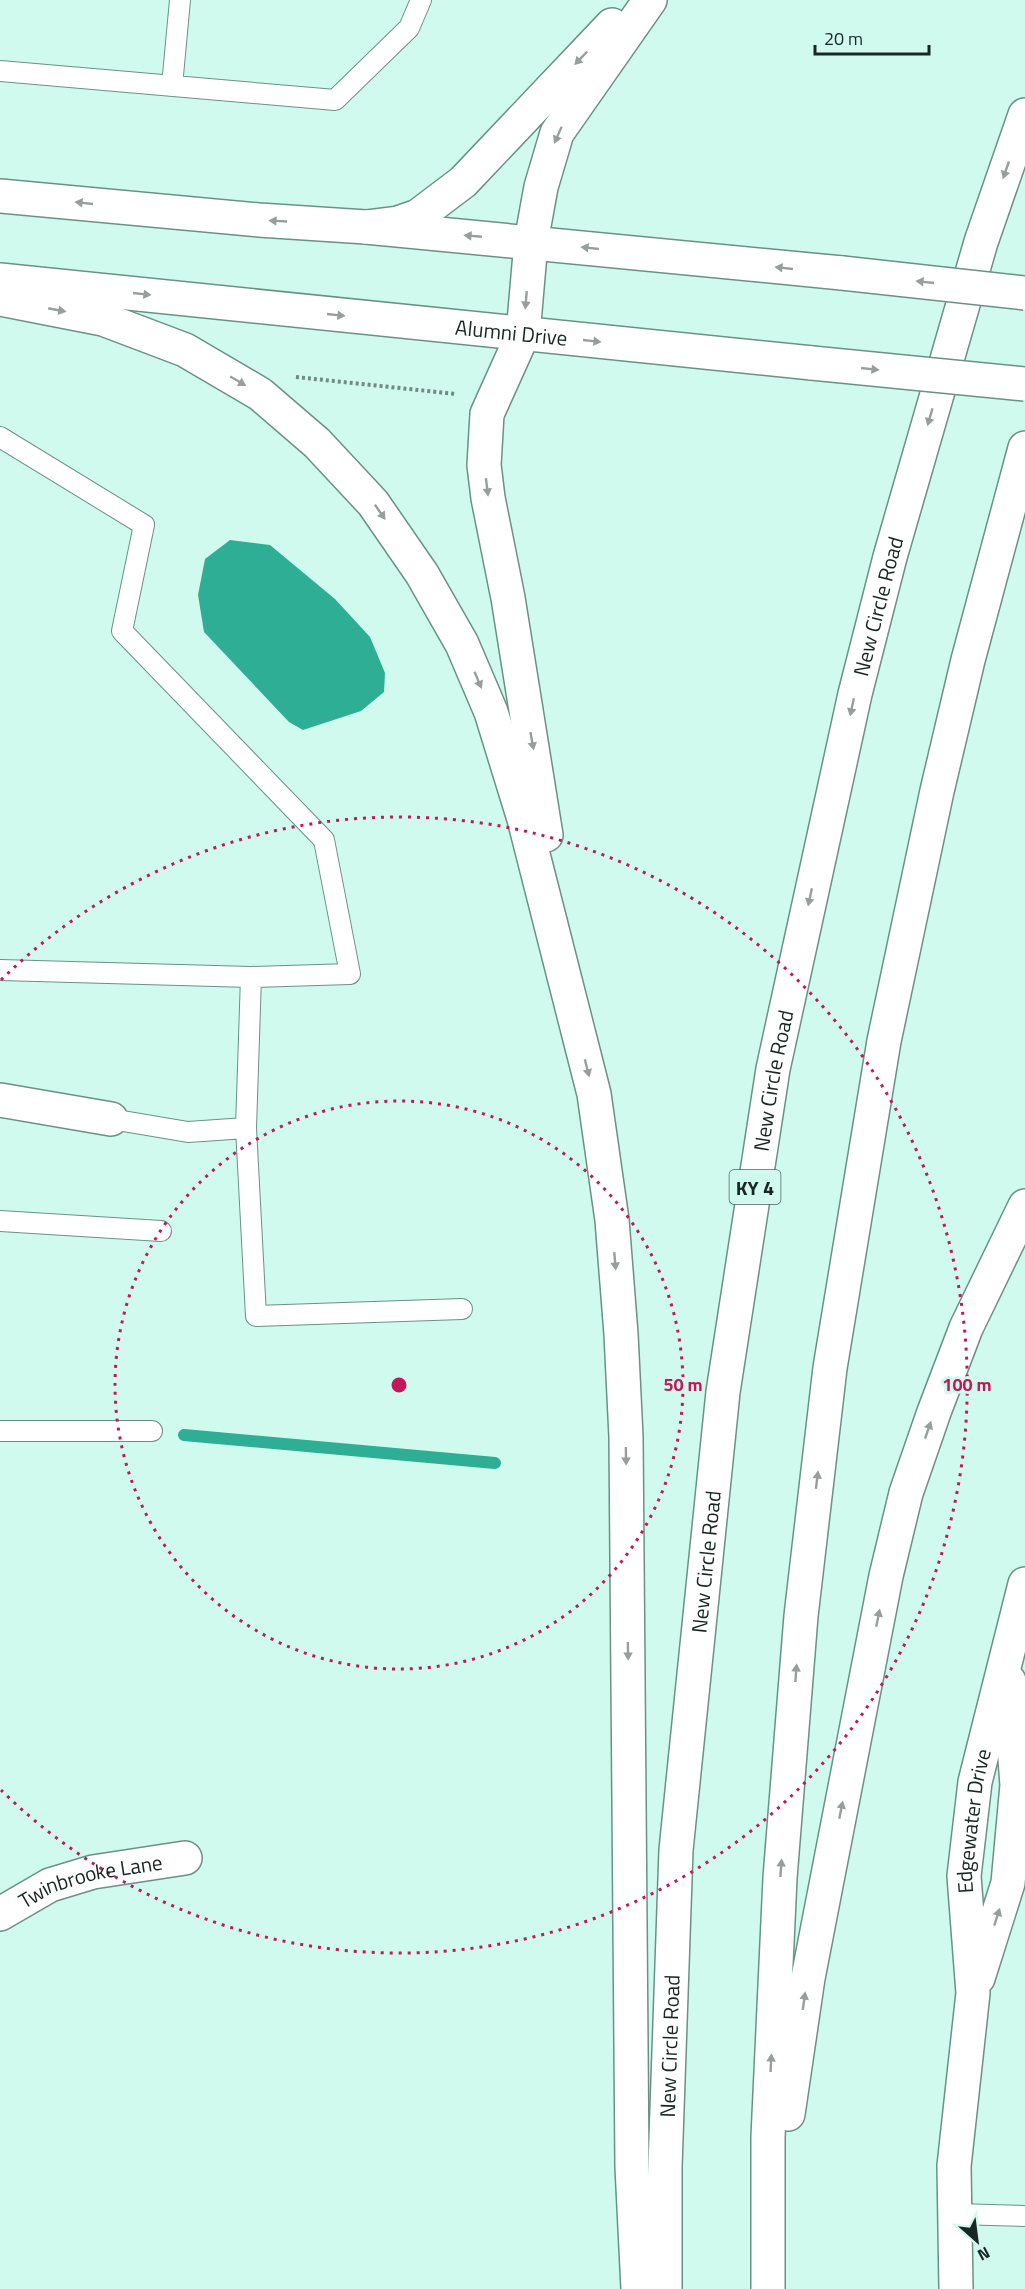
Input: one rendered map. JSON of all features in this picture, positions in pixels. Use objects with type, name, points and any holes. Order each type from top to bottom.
[{"type":"main road","points":[[366,227],[398,223],[418,216],[463,182],[636,0]]},
{"type":"main road","points":[[573,1011],[536,764],[508,598],[488,498],[484,465],[487,414],[523,334],[531,242],[540,187],[557,132],[650,0]]},
{"type":"main road","name":"New Circle Road","points":[[665,2289],[665,2167],[676,1850],[723,1392],[773,1069],[855,694],[890,557],[981,242],[1025,115]]},
{"type":"main road","points":[[0,196],[531,242],[1025,293]]},
{"type":"main road","name":"Alumni Drive","points":[[0,280],[1025,384]]},
{"type":"main road","points":[[0,299],[103,319],[185,350],[260,394],[317,443],[373,503],[422,574],[462,644],[491,712],[524,819],[594,1094],[612,1220],[626,1437],[632,2167],[638,2289]]},
{"type":"main road","points":[[770,2289],[768,2137],[780,1878],[801,1616],[830,1368],[886,1030],[937,791],[968,660],[1025,448]]},
{"type":"main road","points":[[0,1100],[111,1119]]},
{"type":"main road","points":[[770,2289],[786,2127],[808,1978],[886,1576],[906,1493],[934,1412],[966,1328],[1025,1206]]},
{"type":"main road","name":"Edgewater Drive","points":[[956,2289],[954,2166],[973,1993],[964,1876],[975,1782],[1025,1584]]},
{"type":"main road","name":"Edgewater Drive","points":[[973,1993],[1008,1883],[1017,1785],[1007,1653]]},
{"type":"main road","name":"Twinbrooke Lane","points":[[0,1914],[50,1885],[93,1872],[185,1858]]},
{"type":"lane","points":[[172,86],[180,0]]},
{"type":"lane","points":[[0,71],[335,100],[409,28],[421,0]]},
{"type":"lane","points":[[0,437],[144,525],[122,631],[324,840],[350,974],[251,977],[0,970]]},
{"type":"lane","points":[[251,977],[246,1128],[256,1316],[462,1309]]},
{"type":"lane","points":[[111,1119],[188,1132],[246,1128]]},
{"type":"lane","points":[[0,1221],[161,1231]]},
{"type":"lane","points":[[0,1431],[152,1431]]},
{"type":"lane","points":[[955,2214],[1025,2216]]},
{"type":"path","points":[[292,376],[463,395]]},
{"type":"shaded area","points":[[230,540],[270,545],[335,599],[370,637],[385,673],[384,692],[361,711],[303,730],[289,722],[204,632],[198,595],[205,559]]},
{"type":"waterway","points":[[184,1435],[495,1463]]}]
